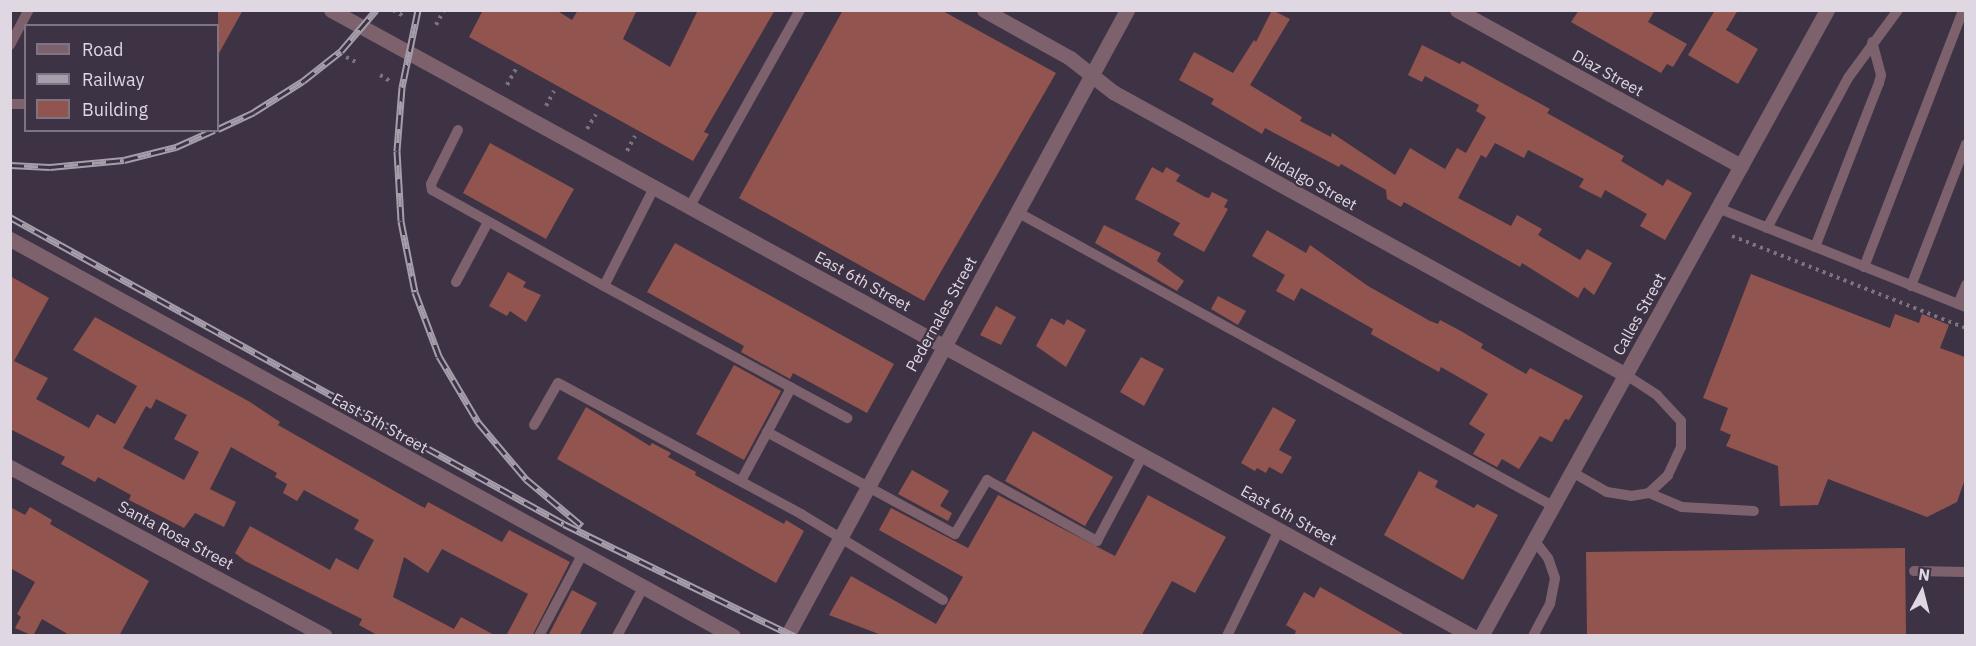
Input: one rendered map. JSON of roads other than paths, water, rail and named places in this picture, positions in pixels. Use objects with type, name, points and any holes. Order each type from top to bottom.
[{"type":"street","name":"East 6th Street","points":[[331,10],[1472,636]]},
{"type":"street","name":"Hidalgo Street","points":[[984,10],[1070,58],[1090,76],[1626,375]]},
{"type":"street","name":"Pedernales Street","points":[[787,636],[1128,10]]},
{"type":"street","name":"Diaz Street","points":[[1457,10],[1741,166]]},
{"type":"street","name":"Calles Street","points":[[1481,636],[1827,10]]},
{"type":"street","name":"East 5th Street","points":[[10,239],[733,636]]},
{"type":"street","name":"Santa Rosa Street","points":[[10,467],[325,636]]},
{"type":"lane","points":[[690,206],[800,10]]},
{"type":"lane","points":[[1767,228],[1848,78],[1872,42],[1898,10]]},
{"type":"lane","points":[[1864,267],[1961,12]]},
{"type":"lane","points":[[10,45],[22,30]]},
{"type":"lane","points":[[1815,247],[1881,75],[1872,42]]},
{"type":"lane","points":[[458,130],[431,188],[488,222],[847,418]]},
{"type":"lane","points":[[1911,286],[1965,144]]},
{"type":"lane","points":[[604,286],[655,186]]},
{"type":"lane","points":[[1718,208],[1962,306],[1965,285]]},
{"type":"lane","points":[[1017,212],[1553,506]]},
{"type":"lane","points":[[456,282],[488,222]]},
{"type":"lane","points":[[1626,375],[1657,395],[1681,421],[1681,447],[1668,475],[1649,493]]},
{"type":"lane","points":[[534,425],[558,383],[841,537],[943,600]]},
{"type":"lane","points":[[741,481],[791,388]]},
{"type":"lane","points":[[767,432],[955,534],[987,480],[1098,541],[1143,455]]},
{"type":"lane","points":[[1572,472],[1608,492],[1649,493],[1682,507],[1754,511]]},
{"type":"lane","points":[[1227,636],[1280,530]]},
{"type":"lane","points":[[1533,636],[1550,604],[1555,578],[1551,563],[1534,540]]},
{"type":"lane","points":[[539,636],[582,555]]},
{"type":"lane","points":[[1914,571],[1965,572]]},
{"type":"lane","points":[[617,636],[643,588]]},
{"type":"railway","points":[[219,129],[254,112],[303,81],[341,51],[376,10]]},
{"type":"railway","points":[[418,10],[402,87],[397,151],[401,221],[415,292],[439,356],[478,422],[526,479],[582,526]]},
{"type":"railway","points":[[10,165],[50,167],[124,160],[176,147],[210,132]]},
{"type":"railway","points":[[10,217],[564,524],[794,636]]}]
